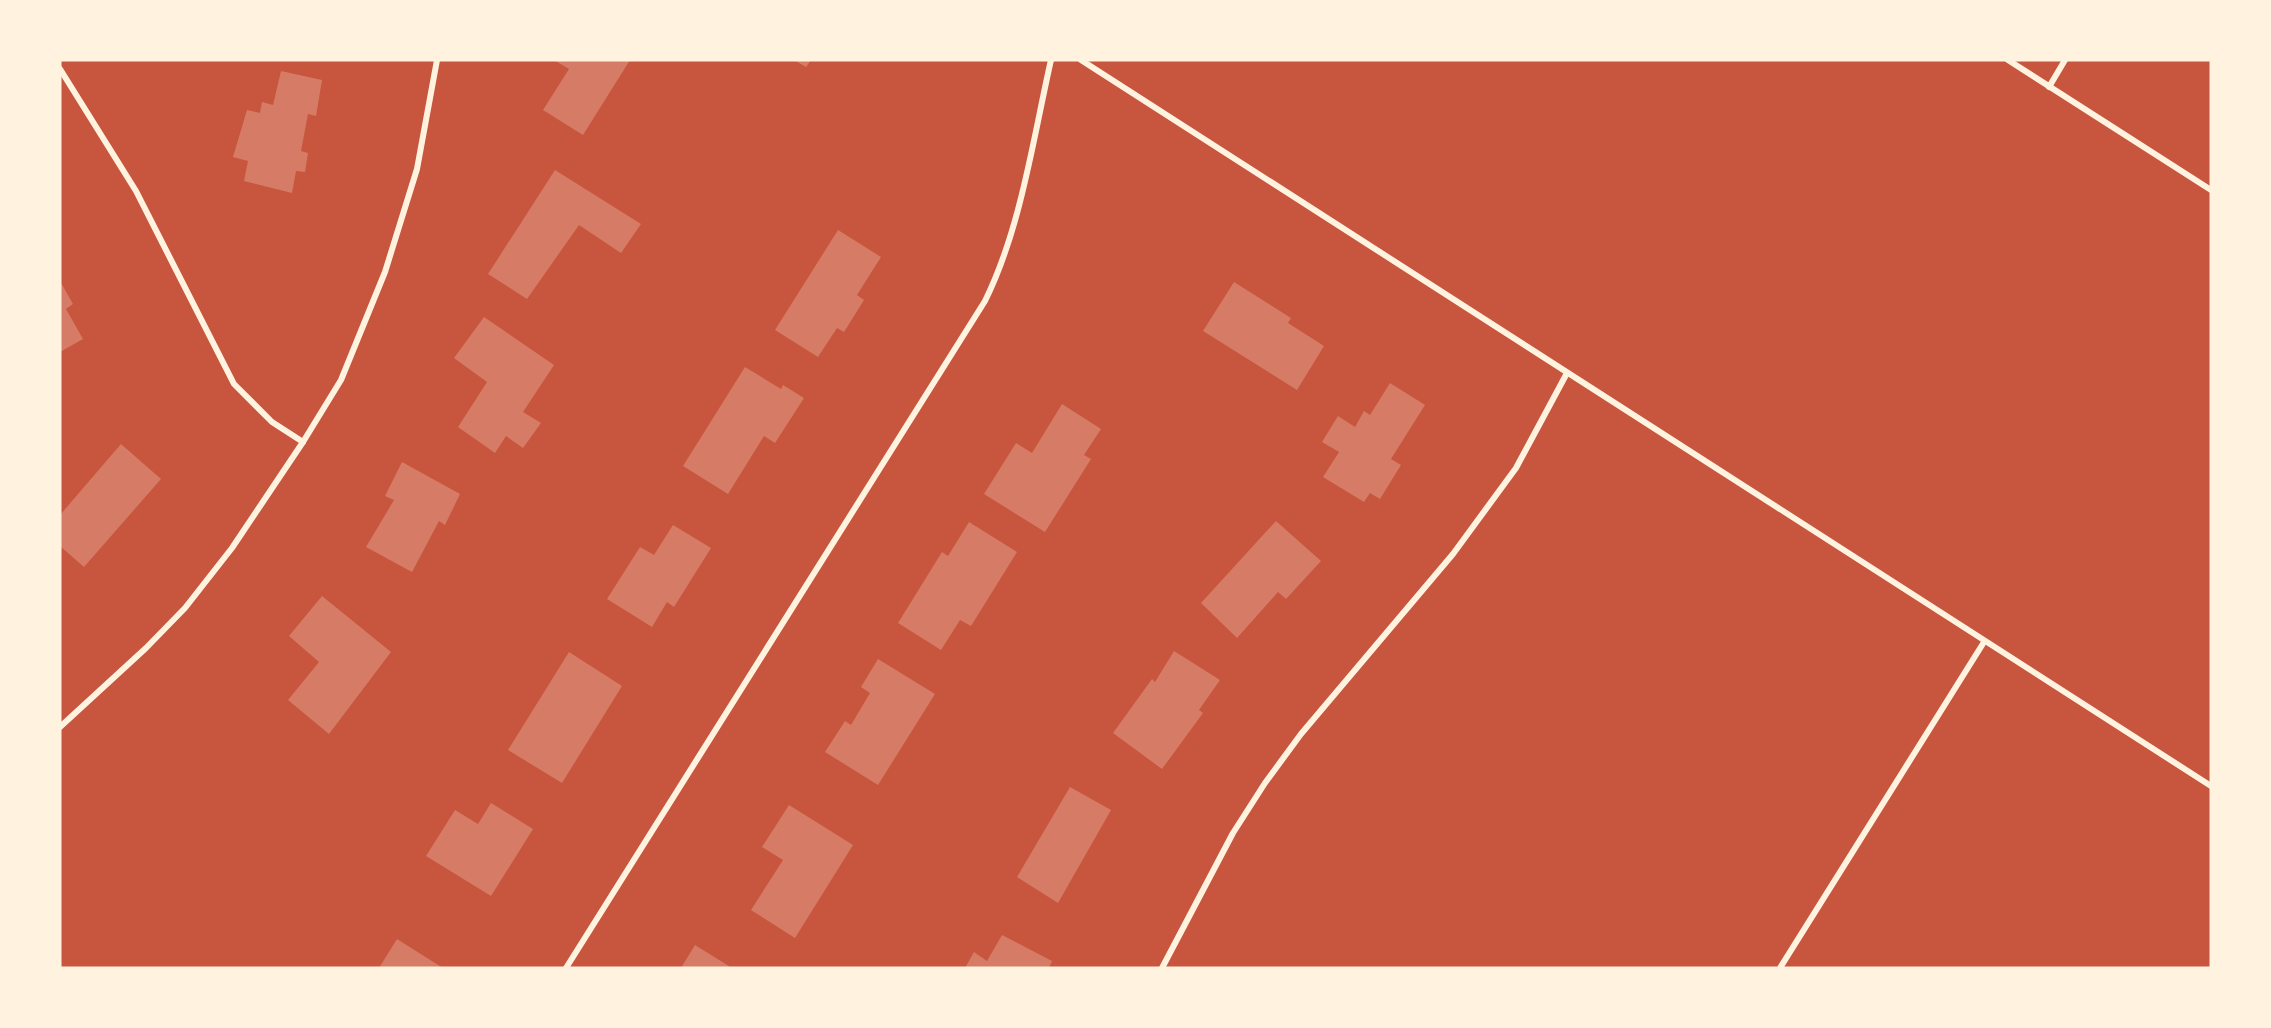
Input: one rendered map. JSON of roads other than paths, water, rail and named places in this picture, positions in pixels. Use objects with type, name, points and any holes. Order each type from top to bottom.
[{"type":"street","points":[[60,728],[185,609],[232,548],[303,442],[341,380],[385,272],[417,169],[437,60]]},
{"type":"street","points":[[566,968],[985,302],[999,272],[1012,233],[1051,60]]},
{"type":"street","points":[[1081,60],[2211,786]]},
{"type":"street","points":[[2008,60],[2211,190]]},
{"type":"street","points":[[2049,87],[2065,60]]},
{"type":"street","points":[[60,69],[136,191],[234,384],[272,422],[303,442]]},
{"type":"street","points":[[1162,968],[1233,833],[1265,783],[1301,734],[1453,554],[1516,468],[1567,373]]},
{"type":"street","points":[[1780,968],[1984,642]]}]
